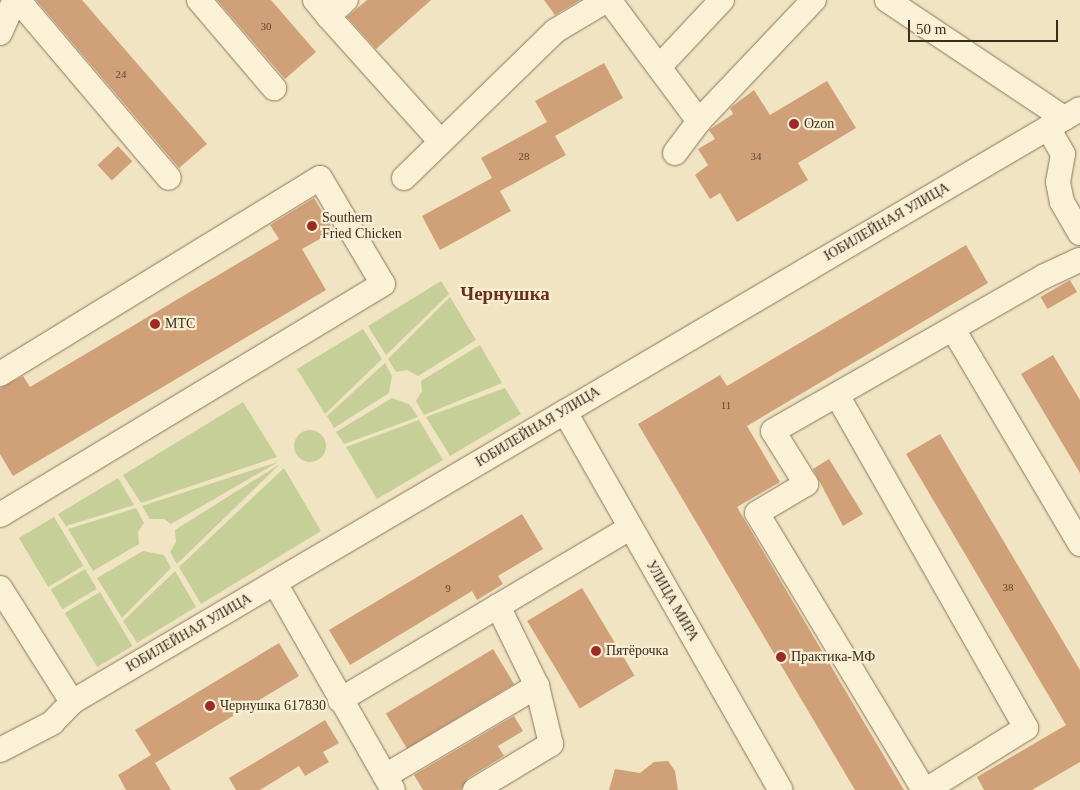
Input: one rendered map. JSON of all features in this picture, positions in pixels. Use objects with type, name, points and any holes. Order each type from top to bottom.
[{"type":"street","points":[[0,33],[16,0],[169,178]]},
{"type":"street","points":[[199,0],[274,88]]},
{"type":"street","points":[[346,0],[322,8],[441,142]]},
{"type":"street","points":[[404,178],[554,32],[608,0],[699,121]]},
{"type":"street","points":[[659,68],[722,0]]},
{"type":"street","points":[[675,153],[699,121],[814,0]]},
{"type":"street","points":[[887,0],[1064,118],[1063,154],[1058,182],[1062,202],[1080,233]]},
{"type":"street","name":"ЮБИЛЕЙНАЯ УЛИЦА","points":[[0,750],[52,723],[72,702],[1064,118]]},
{"type":"street","points":[[0,374],[320,178],[383,284],[0,515]]},
{"type":"street","points":[[837,395],[1026,728],[925,790],[757,513],[806,484],[773,431],[953,329],[1080,260]]},
{"type":"street","points":[[953,329],[1080,544]]},
{"type":"street","name":"УЛИЦА МИРА","points":[[565,412],[781,790]]},
{"type":"street","points":[[340,700],[630,528]]},
{"type":"street","points":[[275,583],[389,783],[537,686]]},
{"type":"street","points":[[0,588],[72,702]]},
{"type":"street","points":[[475,790],[551,744],[537,686],[498,606]]},
{"type":"green space","points":[[441,281],[449,294],[386,355],[368,326]]},
{"type":"green space","points":[[450,297],[476,340],[418,376],[407,370],[396,372],[388,359]]},
{"type":"green space","points":[[363,329],[382,359],[325,414],[297,369]]},
{"type":"green space","points":[[480,345],[502,383],[424,415],[416,401],[422,391],[421,381]]},
{"type":"green space","points":[[385,363],[392,376],[389,393],[334,428],[327,416]]},
{"type":"green space","points":[[505,388],[521,414],[450,456],[426,417]]},
{"type":"green space","points":[[392,398],[409,404],[418,417],[344,444],[336,432]]},
{"type":"green space","points":[[243,402],[277,457],[141,503],[123,475]]},
{"type":"green space","points":[[419,420],[443,460],[377,499],[346,447]]},
{"type":"green space","points":[[310,430],[316,431],[321,435],[325,440],[325,452],[321,457],[316,461],[310,462],[304,461],[299,457],[295,452],[294,446],[295,440],[299,435],[304,431]]},
{"type":"green space","points":[[278,462],[171,524],[164,519],[150,519],[142,506]]},
{"type":"green space","points":[[280,464],[177,564],[170,552],[176,542],[175,530]]},
{"type":"green space","points":[[284,468],[321,531],[201,604],[179,567]]},
{"type":"green space","points":[[118,478],[134,505],[66,526],[58,514]]},
{"type":"green space","points":[[136,508],[144,523],[138,532],[139,544],[93,571],[68,529]]},
{"type":"green space","points":[[54,517],[83,566],[48,587],[19,538]]},
{"type":"green space","points":[[143,551],[164,555],[171,568],[122,618],[97,578]]},
{"type":"green space","points":[[85,569],[97,589],[63,609],[51,590]]},
{"type":"green space","points":[[175,571],[196,607],[137,643],[123,621]]},
{"type":"green space","points":[[100,592],[132,646],[97,667],[65,613]]},
{"type":"building","points":[[36,0],[82,0],[207,144],[179,168]]},
{"type":"building","points":[[217,0],[271,0],[316,52],[285,79]]},
{"type":"building","points":[[367,0],[431,0],[376,49],[347,17]]},
{"type":"building","points":[[544,0],[580,0],[555,15]]},
{"type":"building","points":[[604,63],[623,98],[555,136],[566,155],[500,191],[511,211],[440,250],[422,216],[492,178],[481,158],[547,122],[535,101]]},
{"type":"building","points":[[827,81],[856,128],[798,163],[808,180],[737,222],[720,193],[710,199],[695,175],[708,165],[698,149],[715,139],[709,130],[733,114],[730,108],[754,90],[770,115]]},
{"type":"building","points":[[118,146],[132,161],[112,180],[98,165]]},
{"type":"building","points":[[314,198],[334,231],[302,249],[326,290],[13,476],[0,454],[0,388],[23,376],[30,387],[279,239],[270,225]]},
{"type":"building","points":[[966,245],[988,283],[747,426],[780,482],[737,507],[904,790],[855,790],[638,424],[720,375],[727,386]]},
{"type":"building","points":[[1070,280],[1077,292],[1048,309],[1041,297]]},
{"type":"building","points":[[1053,355],[1080,400],[1080,473],[1021,374]]},
{"type":"building","points":[[940,434],[1080,670],[1080,762],[1032,790],[984,790],[977,777],[1066,725],[906,454]]},
{"type":"building","points":[[829,459],[863,514],[843,526],[813,469]]},
{"type":"building","points":[[522,514],[543,549],[498,576],[503,584],[477,600],[472,591],[350,665],[329,630]]},
{"type":"building","points":[[582,588],[635,675],[580,708],[527,621]]},
{"type":"building","points":[[279,643],[299,676],[155,763],[171,790],[126,790],[118,775],[151,755],[135,730]]},
{"type":"building","points":[[493,649],[514,684],[407,749],[386,713]]},
{"type":"building","points":[[514,716],[523,731],[498,746],[504,756],[468,778],[461,790],[423,790],[414,775]]},
{"type":"building","points":[[325,720],[339,743],[323,752],[329,762],[305,776],[299,766],[260,790],[236,790],[229,778]]},
{"type":"building","points":[[668,761],[675,771],[678,790],[609,790],[615,769],[640,773],[654,762]]},
{"type":"place","name":"Ozon","points":[[794,124]]},
{"type":"place","name":"Southern Fried Chicken","points":[[312,226]]},
{"type":"place","name":"МТС","points":[[155,324]]},
{"type":"place","name":"Пятёрочка","points":[[596,651]]},
{"type":"place","name":"Практика-МФ","points":[[781,657]]},
{"type":"place","name":"Чернушка 617830","points":[[210,706]]},
{"type":"district","name":"Чернушка","points":[[505,294]]}]
